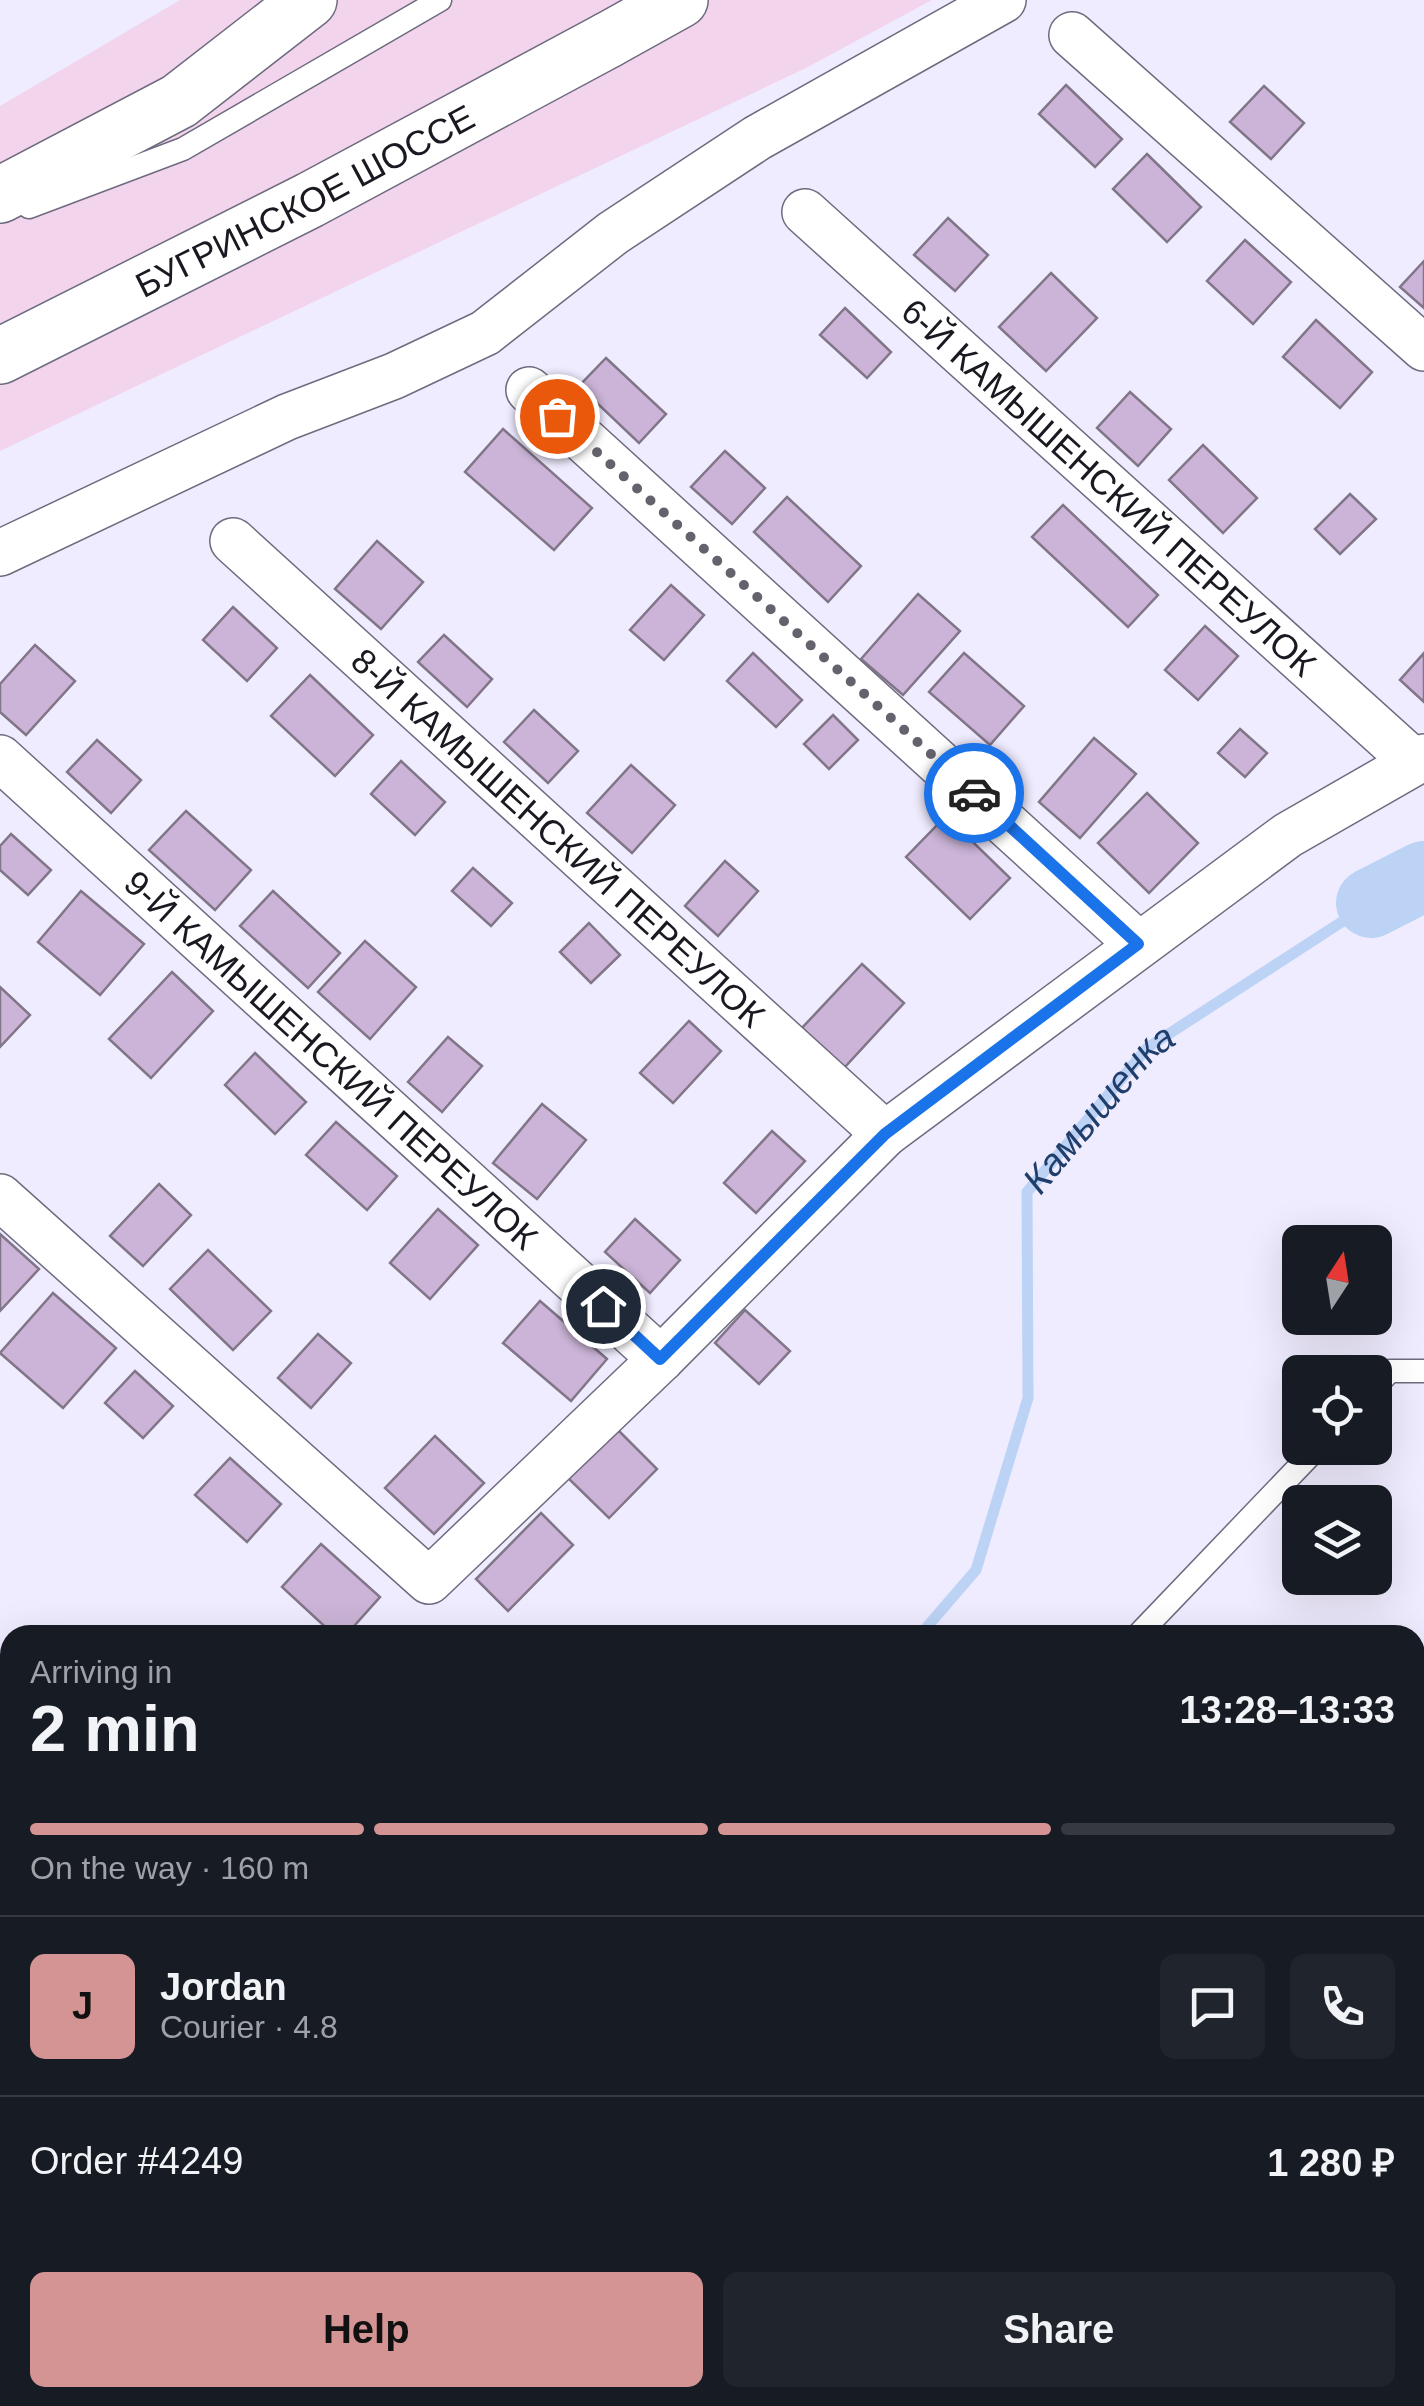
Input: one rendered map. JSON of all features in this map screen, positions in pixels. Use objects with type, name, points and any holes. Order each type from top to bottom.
[{"type":"main road","points":[[0,195],[178,102],[309,0]]},
{"type":"main road","points":[[608,40],[653,0]]},
{"type":"main road","points":[[608,40],[680,0]]},
{"type":"main road","name":"БУГРИНСКОЕ ШОССЕ","points":[[0,356],[310,200],[608,40]]},
{"type":"street","points":[[0,554],[287,417],[394,376],[485,333],[613,233],[757,138],[1004,0]]},
{"type":"street","points":[[1072,35],[1424,348]]},
{"type":"street","name":"6-Й КАМЫШЕНСКИЙ ПЕРЕУЛОК","points":[[805,212],[1419,759]]},
{"type":"street","points":[[529,390],[1138,944]]},
{"type":"street","name":"8-Й КАМЫШЕНСКИЙ ПЕРЕУЛОК","points":[[233,541],[885,1134]]},
{"type":"street","name":"9-Й КАМЫШЕНСКИЙ ПЕРЕУЛОК","points":[[0,758],[660,1359]]},
{"type":"street","points":[[0,1197],[429,1581],[660,1359],[885,1134],[1288,835],[1419,759]]},
{"type":"lane","points":[[0,218],[183,149],[440,0]]},
{"type":"lane","points":[[1392,1371],[1424,1371]]},
{"type":"lane","points":[[1148,1625],[1301,1465]]},
{"type":"shaded area","points":[[180,0],[932,0],[808,67],[0,451],[0,106]]},
{"type":"building","points":[[1066,85],[1122,139],[1095,167],[1039,114]]},
{"type":"building","points":[[1264,86],[1304,123],[1271,159],[1230,122]]},
{"type":"building","points":[[1147,154],[1201,207],[1167,242],[1113,189]]},
{"type":"building","points":[[948,218],[988,255],[955,291],[914,255]]},
{"type":"building","points":[[1245,240],[1291,282],[1253,324],[1207,281]]},
{"type":"building","points":[[1424,261],[1424,308],[1400,287]]},
{"type":"building","points":[[1051,273],[1097,318],[1046,371],[999,327]]},
{"type":"building","points":[[845,308],[891,352],[867,378],[820,335]]},
{"type":"building","points":[[1316,320],[1372,372],[1340,408],[1283,357]]},
{"type":"building","points":[[606,358],[666,414],[639,443],[579,386]]},
{"type":"building","points":[[1130,392],[1171,429],[1138,466],[1097,428]]},
{"type":"building","points":[[503,429],[592,508],[554,550],[465,472]]},
{"type":"building","points":[[1203,445],[1257,498],[1223,533],[1169,480]]},
{"type":"building","points":[[725,451],[765,488],[732,524],[691,487]]},
{"type":"building","points":[[1350,494],[1376,519],[1340,554],[1315,529]]},
{"type":"building","points":[[787,497],[861,566],[828,602],[754,532]]},
{"type":"building","points":[[1063,505],[1158,595],[1128,627],[1032,537]]},
{"type":"building","points":[[377,541],[423,582],[381,629],[335,589]]},
{"type":"building","points":[[671,585],[704,615],[664,660],[630,630]]},
{"type":"building","points":[[918,594],[960,631],[903,695],[861,659]]},
{"type":"building","points":[[233,607],[277,648],[247,681],[203,640]]},
{"type":"building","points":[[1205,626],[1238,656],[1198,700],[1165,670]]},
{"type":"building","points":[[444,635],[492,679],[467,707],[418,662]]},
{"type":"building","points":[[35,645],[75,681],[26,735],[0,712],[0,684]]},
{"type":"building","points":[[753,653],[802,700],[776,727],[727,681]]},
{"type":"building","points":[[964,653],[1024,706],[990,745],[929,692]]},
{"type":"building","points":[[1424,653],[1424,702],[1400,680]]},
{"type":"building","points":[[310,675],[373,735],[335,776],[271,716]]},
{"type":"building","points":[[534,710],[578,751],[548,783],[504,742]]},
{"type":"building","points":[[833,715],[858,740],[829,769],[804,744]]},
{"type":"building","points":[[1240,729],[1267,753],[1245,777],[1218,753]]},
{"type":"building","points":[[1094,738],[1136,774],[1080,838],[1039,802]]},
{"type":"building","points":[[97,740],[141,780],[111,813],[67,772]]},
{"type":"building","points":[[401,761],[445,802],[415,835],[371,794]]},
{"type":"building","points":[[631,765],[675,805],[632,853],[587,813]]},
{"type":"building","points":[[1147,793],[1198,843],[1149,893],[1098,843]]},
{"type":"building","points":[[186,811],[251,870],[215,910],[149,850]]},
{"type":"building","points":[[946,816],[1010,878],[970,919],[906,857]]},
{"type":"building","points":[[11,834],[51,870],[28,895],[0,870],[0,846]]},
{"type":"building","points":[[725,861],[758,891],[718,936],[685,906]]},
{"type":"building","points":[[473,868],[512,903],[491,926],[452,891]]},
{"type":"building","points":[[81,891],[144,944],[100,995],[38,942]]},
{"type":"building","points":[[273,891],[340,953],[308,988],[240,926]]},
{"type":"building","points":[[589,923],[620,955],[591,983],[560,952]]},
{"type":"building","points":[[365,941],[416,987],[370,1039],[318,992]]},
{"type":"building","points":[[862,964],[904,1003],[844,1068],[801,1029]]},
{"type":"building","points":[[172,972],[213,1011],[151,1078],[109,1039]]},
{"type":"building","points":[[0,987],[30,1015],[0,1047]]},
{"type":"building","points":[[689,1021],[721,1051],[673,1103],[640,1073]]},
{"type":"building","points":[[448,1037],[482,1066],[442,1112],[408,1082]]},
{"type":"building","points":[[255,1053],[306,1102],[275,1134],[225,1085]]},
{"type":"building","points":[[542,1104],[586,1140],[537,1199],[493,1163]]},
{"type":"building","points":[[336,1122],[397,1176],[367,1210],[306,1155]]},
{"type":"building","points":[[772,1131],[805,1161],[756,1213],[724,1183]]},
{"type":"building","points":[[159,1184],[191,1215],[143,1266],[110,1236]]},
{"type":"building","points":[[438,1209],[478,1245],[430,1299],[390,1263]]},
{"type":"building","points":[[635,1219],[680,1260],[650,1293],[605,1252]]},
{"type":"building","points":[[0,1234],[39,1269],[0,1311]]},
{"type":"building","points":[[208,1250],[271,1311],[233,1350],[170,1289]]},
{"type":"building","points":[[53,1293],[116,1348],[63,1408],[0,1353]]},
{"type":"building","points":[[540,1301],[607,1359],[571,1401],[503,1343]]},
{"type":"building","points":[[745,1310],[790,1351],[759,1384],[715,1343]]},
{"type":"building","points":[[318,1334],[351,1363],[311,1408],[278,1378]]},
{"type":"building","points":[[135,1371],[173,1406],[143,1438],[105,1403]]},
{"type":"building","points":[[616,1428],[657,1469],[609,1518],[568,1478]]},
{"type":"building","points":[[435,1436],[484,1483],[434,1534],[385,1488]]},
{"type":"building","points":[[230,1458],[281,1504],[247,1542],[195,1495]]},
{"type":"building","points":[[541,1513],[573,1545],[508,1611],[476,1579]]},
{"type":"building","points":[[321,1544],[380,1597],[355,1625],[323,1625],[282,1587]]},
{"type":"waterway","name":"Камышенка","points":[[1371,903],[1424,876]]},
{"type":"waterway","name":"Камышенка","points":[[929,1625],[976,1570],[1028,1398],[1027,1192],[1147,1048],[1371,903]]},
{"type":"way so far","points":[[557,416],[974,793]]},
{"type":"route","points":[[603,1306],[660,1359],[885,1134],[1138,944],[974,793]]}]
